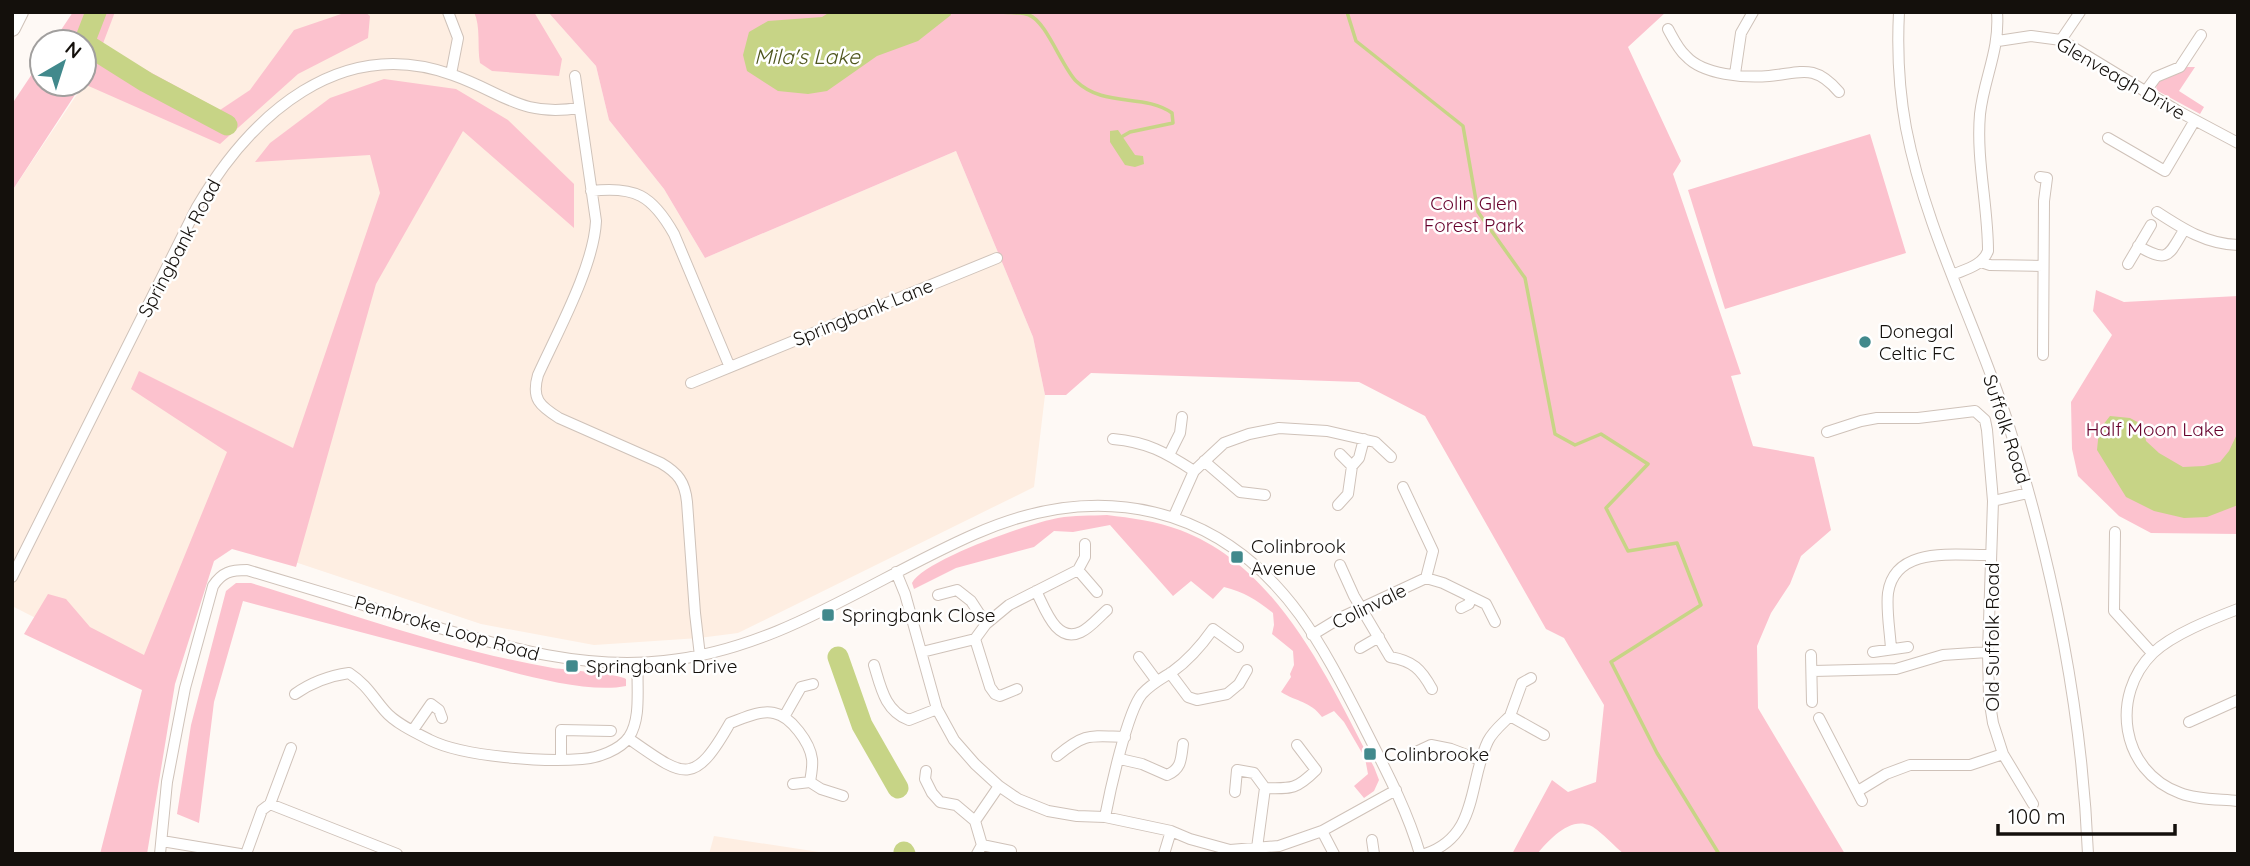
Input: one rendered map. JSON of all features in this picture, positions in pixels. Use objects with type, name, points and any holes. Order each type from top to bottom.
[{"type":"street","points":[[12,28],[20,12]]},
{"type":"street","points":[[448,12],[458,38],[452,74]]},
{"type":"street","points":[[1735,74],[1741,33],[1753,12]]},
{"type":"street","name":"Suffolk Road","points":[[1899,12],[1899,66],[1907,130],[1927,205],[2006,417],[2044,550],[2069,677],[2080,750],[2088,854]]},
{"type":"street","points":[[1952,275],[1981,262],[1988,251],[1980,163],[1980,114],[1998,40],[1997,12]]},
{"type":"street","points":[[2061,40],[2080,12]]},
{"type":"street","points":[[1668,29],[1686,56],[1715,72],[1768,76],[1788,71],[1809,72],[1820,75],[1839,92]]},
{"type":"street","name":"Glenveagh Drive","points":[[1998,40],[2031,36],[2061,40],[2145,92],[2238,143]]},
{"type":"street","points":[[2145,92],[2157,77],[2180,67],[2201,36]]},
{"type":"street","name":"Springbank Road","points":[[12,577],[197,207],[221,170],[247,139],[293,99],[351,68],[387,62],[410,64],[452,74],[530,108],[579,108]]},
{"type":"street","points":[[575,76],[596,221],[593,249],[538,375],[535,393],[537,400],[559,418],[661,463],[674,470],[680,478],[686,490],[700,656]]},
{"type":"street","points":[[2108,138],[2165,171],[2194,120]]},
{"type":"street","points":[[2040,177],[2047,178],[2044,201],[2043,355]]},
{"type":"street","points":[[592,191],[626,190],[638,193],[665,218],[729,365]]},
{"type":"street","points":[[2157,212],[2184,230],[2213,242],[2238,245]]},
{"type":"street","points":[[2128,264],[2151,225]]},
{"type":"street","points":[[2138,246],[2157,257],[2169,255],[2184,230]]},
{"type":"street","name":"Springbank Lane","points":[[691,383],[729,365],[996,258]]},
{"type":"street","points":[[1981,262],[1990,265],[2043,266]]},
{"type":"street","name":"Old Suffolk Road","points":[[1827,432],[1877,418],[1918,418],[1975,411],[1985,420],[1993,502],[1988,652],[1993,723],[2003,754],[2033,804]]},
{"type":"street","points":[[1169,455],[1180,433],[1182,417]]},
{"type":"street","points":[[1174,516],[1194,471],[1224,443],[1249,434],[1279,428],[1327,431],[1375,442],[1391,457]]},
{"type":"street","points":[[1113,439],[1137,441],[1169,455],[1194,471]]},
{"type":"street","points":[[1338,505],[1348,494],[1352,466],[1359,458],[1364,439]]},
{"type":"street","points":[[1340,454],[1352,466]]},
{"type":"street","points":[[1204,461],[1240,492],[1265,495]]},
{"type":"street","points":[[1403,487],[1433,551],[1426,578],[1443,583],[1486,604],[1495,622]]},
{"type":"street","points":[[1993,502],[2028,493]]},
{"type":"street","name":"Pembroke Loop Road","points":[[160,854],[167,782],[204,616],[213,586],[220,576],[232,570],[247,570],[491,643],[547,657],[588,662],[638,663],[700,656],[767,637],[995,526],[1052,510],[1087,505],[1114,505],[1174,516],[1209,532],[1245,557],[1282,593],[1312,635],[1343,687],[1396,790],[1423,854]]},
{"type":"street","points":[[2115,533],[2114,611],[2152,653]]},
{"type":"street","points":[[922,652],[975,639],[986,624],[1009,604],[1079,570],[1085,557],[1085,544]]},
{"type":"street","points":[[1891,649],[1888,594],[1903,566],[1920,557],[1991,555]]},
{"type":"street","points":[[1340,565],[1390,657],[1413,663],[1421,670],[1432,689]]},
{"type":"street","points":[[1079,570],[1097,592]]},
{"type":"street","points":[[896,572],[905,594],[937,709],[954,740],[999,786],[1018,799],[1048,811],[1105,817],[1171,831],[1230,850],[1279,846],[1322,831],[1396,790]]},
{"type":"street","name":"Colinvale","points":[[1312,635],[1340,618],[1426,578]]},
{"type":"street","points":[[938,595],[957,590],[964,594],[986,624]]},
{"type":"street","points":[[1036,591],[1052,623],[1060,632],[1071,635],[1082,632],[1107,610]]},
{"type":"street","points":[[1461,608],[1469,604],[1471,597]]},
{"type":"street","points":[[2238,609],[2165,643],[2152,653],[2132,682],[2126,703],[2126,725],[2136,755],[2158,781],[2180,793],[2238,801]]},
{"type":"street","points":[[1105,817],[1132,710],[1140,696],[1156,680],[1170,673],[1197,651],[1213,629],[1238,647]]},
{"type":"street","points":[[1360,648],[1379,637]]},
{"type":"street","points":[[975,639],[990,687],[995,694],[1000,696],[1017,689]]},
{"type":"street","points":[[1872,652],[1908,647]]},
{"type":"street","points":[[1813,671],[1896,669],[1942,655],[1988,652]]},
{"type":"street","points":[[1811,655],[1812,702]]},
{"type":"street","points":[[1139,657],[1156,680]]},
{"type":"street","points":[[295,694],[311,684],[349,673],[365,683],[387,714],[432,741],[459,750],[508,758],[583,759],[608,753],[628,738],[634,723],[638,663]]},
{"type":"street","points":[[873,665],[884,698],[896,715],[909,720],[937,709]]},
{"type":"street","points":[[1170,673],[1188,697],[1197,700],[1227,694],[1239,684],[1247,670]]},
{"type":"street","points":[[305,673],[311,684]]},
{"type":"street","points":[[1423,854],[1448,842],[1462,828],[1480,760],[1489,738],[1510,716],[1522,683],[1531,678]]},
{"type":"street","points":[[784,717],[801,687],[813,684]]},
{"type":"street","points":[[2189,722],[2238,700]]},
{"type":"street","points":[[413,730],[431,704],[439,710],[442,718]]},
{"type":"street","points":[[628,738],[668,766],[684,770],[702,764],[714,751],[730,723],[759,713],[775,713],[800,731],[813,759],[810,782]]},
{"type":"street","points":[[1510,716],[1545,734]]},
{"type":"street","points":[[1819,718],[1860,796],[1898,769],[1910,765],[1970,765],[2003,754]]},
{"type":"street","points":[[561,759],[561,730],[611,731]]},
{"type":"street","points":[[1057,756],[1089,735],[1125,737]]},
{"type":"street","points":[[1120,759],[1142,764],[1167,775],[1180,765],[1183,744]]},
{"type":"street","points":[[1265,788],[1296,787],[1316,770],[1297,745]]},
{"type":"street","points":[[1416,752],[1431,745],[1480,760]]},
{"type":"street","points":[[246,854],[262,810],[270,804],[291,748]]},
{"type":"street","points":[[1235,792],[1237,770],[1254,773],[1265,788],[1257,848]]},
{"type":"street","points":[[926,771],[925,779],[940,802],[956,805],[975,821],[979,850],[1011,851]]},
{"type":"street","points":[[793,785],[810,782],[821,789],[844,796]]},
{"type":"street","points":[[975,821],[999,786]]},
{"type":"street","points":[[270,804],[397,854]]},
{"type":"street","points":[[1164,854],[1171,831]]},
{"type":"street","points":[[1322,831],[1334,854]]},
{"type":"street","points":[[1373,840],[1374,854]]},
{"type":"street","points":[[162,841],[240,854]]},
{"type":"shaded area","points":[[115,12],[548,12],[596,66],[609,120],[664,189],[705,258],[956,151],[1033,337],[1045,395],[1034,487],[738,633],[594,645],[481,624],[292,561],[203,537],[144,673],[12,606],[12,191],[75,98],[98,98],[98,51]]},
{"type":"shaded area","points":[[714,836],[832,854],[709,854]]},
{"type":"green space","points":[[73,12],[115,12],[102,46],[220,110],[250,90],[294,30],[347,12],[365,12],[370,16],[368,38],[298,74],[220,144],[98,90],[98,28],[62,28]]},
{"type":"green space","points":[[474,12],[534,12],[562,59],[559,76],[492,71],[480,63]]},
{"type":"green space","name":"Colin Glen Forest Park","points":[[548,12],[1666,12],[1628,47],[1681,161],[1673,174],[1741,374],[1731,376],[1753,446],[1814,457],[1831,530],[1801,556],[1790,584],[1771,613],[1757,646],[1758,708],[1845,854],[1624,854],[1597,830],[1581,823],[1567,827],[1537,854],[1512,854],[1552,780],[1568,792],[1596,782],[1604,705],[1564,638],[1546,629],[1425,416],[1359,382],[1091,373],[1066,395],[1045,395],[1033,337],[956,151],[705,258],[664,189],[609,120],[596,66]]},
{"type":"green space","points":[[2187,67],[2195,67],[2179,91],[2204,107],[2200,114],[2156,90],[2157,82]]},
{"type":"green space","points":[[384,79],[456,89],[508,120],[574,184],[574,228],[463,131],[376,284],[296,567],[232,549],[214,561],[175,684],[147,854],[100,854],[142,690],[24,634],[48,594],[66,599],[90,627],[144,655],[227,452],[131,389],[139,371],[293,448],[380,193],[370,155],[255,162],[270,143],[330,98]]},
{"type":"green space","points":[[28,80],[28,98],[73,98],[12,191],[12,104]]},
{"type":"green space","points":[[1870,134],[1906,253],[1725,309],[1688,190]]},
{"type":"green space","name":"Half Moon Lake","points":[[2096,290],[2124,302],[2238,296],[2238,534],[2151,533],[2119,516],[2078,476],[2072,449],[2071,402],[2112,335],[2093,311]]},
{"type":"green space","points":[[1107,515],[1144,520],[1180,530],[1215,547],[1246,570],[1273,598],[1319,664],[1374,767],[1379,780],[1374,791],[1364,798],[1354,786],[1368,774],[1365,758],[1344,722],[1334,711],[1322,717],[1308,705],[1281,692],[1291,677],[1293,651],[1272,634],[1273,613],[1250,597],[1224,587],[1213,599],[1191,581],[1173,596],[1110,525],[1073,532],[1054,531],[1034,547],[956,568],[914,589],[912,583],[921,574],[979,544],[1058,518]]},
{"type":"green space","points":[[236,583],[251,583],[477,652],[553,668],[621,677],[626,679],[626,686],[588,687],[543,680],[243,601],[214,702],[199,823],[177,814],[191,725],[226,591]]},
{"type":"water","name":"Mila's Lake","points":[[830,12],[950,12],[951,15],[918,41],[877,56],[827,91],[808,94],[778,91],[747,71],[743,55],[749,32],[768,21],[822,17]]},
{"type":"water","points":[[1118,130],[1135,155],[1143,156],[1144,164],[1135,167],[1125,165],[1110,142],[1110,131]]},
{"type":"water","name":"Half Moon Lake","points":[[2110,416],[2130,418],[2143,425],[2146,441],[2159,453],[2183,467],[2220,462],[2238,432],[2238,505],[2207,517],[2184,518],[2154,511],[2126,497],[2097,450],[2099,430]]},
{"type":"waterway","points":[[96,12],[84,43],[146,82],[227,125]]},
{"type":"waterway","points":[[1002,12],[1026,14],[1035,19],[1076,81],[1087,89],[1111,98],[1149,103],[1172,113],[1173,123],[1130,132],[1123,136]]},
{"type":"waterway","points":[[1347,12],[1356,41],[1463,126],[1478,212],[1525,278],[1555,434],[1575,445],[1601,434],[1648,464],[1606,508],[1628,551],[1677,543],[1701,605],[1611,662],[1657,753],[1719,854]]},
{"type":"waterway","points":[[838,657],[862,725],[898,788]]},
{"type":"place","name":"Donegal Celtic FC","points":[[1865,342]]},
{"type":"place","name":"Colinbrook Avenue","points":[[1237,557]]},
{"type":"place","name":"Springbank Close","points":[[828,615]]},
{"type":"place","name":"Springbank Drive","points":[[572,666]]},
{"type":"place","name":"Colinbrooke","points":[[1370,754]]}]
